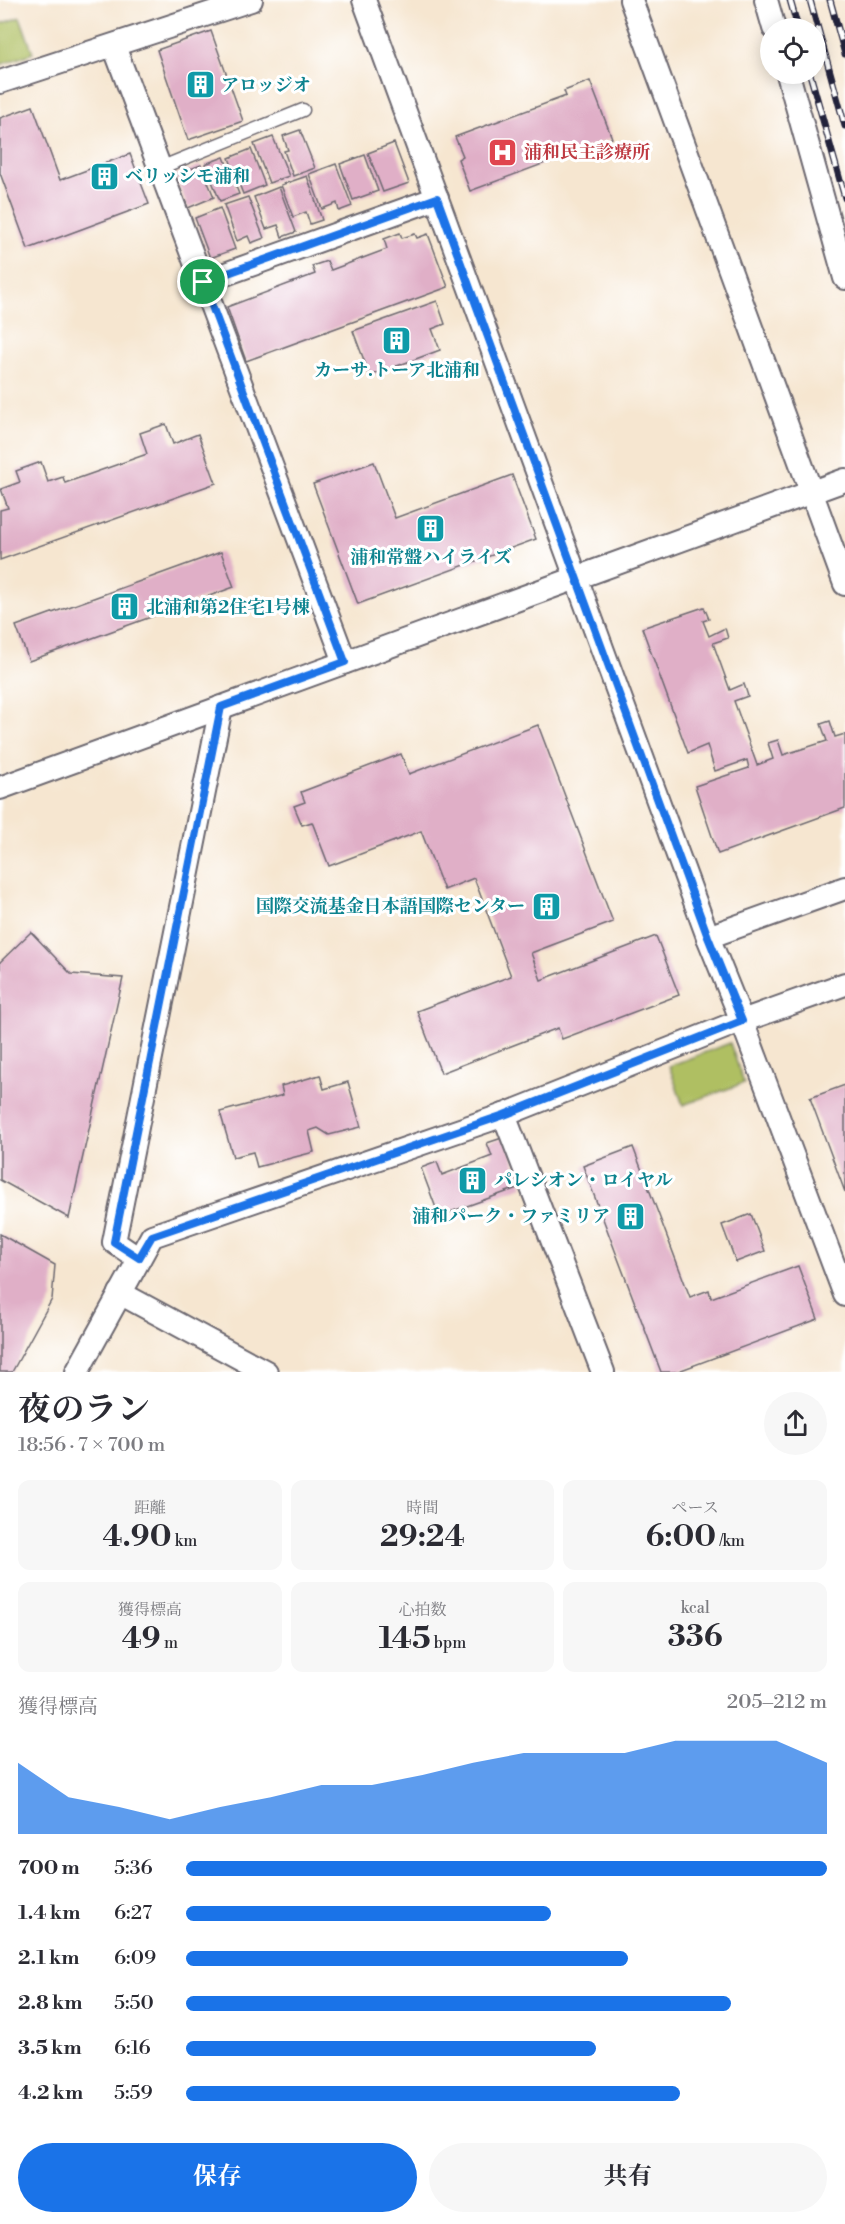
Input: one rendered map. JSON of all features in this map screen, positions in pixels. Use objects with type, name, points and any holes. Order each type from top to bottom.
[{"type":"street","points":[[364,0],[708,937],[845,1295]]},
{"type":"street","points":[[631,0],[845,584]]},
{"type":"street","points":[[766,0],[771,18]]},
{"type":"street","points":[[0,82],[114,46],[242,1]]},
{"type":"street","points":[[114,46],[345,662]]},
{"type":"street","points":[[791,84],[845,278]]},
{"type":"street","points":[[203,282],[437,198]]},
{"type":"street","points":[[2,780],[221,707],[845,480]]},
{"type":"street","points":[[139,1258],[114,1242],[221,707]]},
{"type":"street","points":[[708,937],[845,888]]},
{"type":"street","points":[[77,1372],[152,1236],[504,1115],[742,1021],[845,984]]},
{"type":"street","points":[[504,1115],[603,1372]]},
{"type":"street","points":[[120,1293],[266,1372]]},
{"type":"lane","points":[[160,168],[303,110]]},
{"type":"green space","points":[[20,17],[33,53],[0,65],[0,24]]},
{"type":"green space","points":[[730,1043],[744,1083],[683,1105],[669,1066]]},
{"type":"building","name":"アロッジオ","points":[[211,31],[243,121],[188,140],[157,50]]},
{"type":"building","points":[[590,81],[612,138],[470,191],[458,159],[463,156],[455,137],[566,96],[564,91]]},
{"type":"building","name":"ベリッシモ浦和","points":[[33,106],[60,180],[130,154],[149,204],[28,249],[0,173],[0,118]]},
{"type":"building","points":[[300,130],[315,168],[293,176],[284,151],[288,150],[283,136]]},
{"type":"building","points":[[273,137],[289,176],[269,183],[254,144]]},
{"type":"building","points":[[394,143],[409,183],[383,192],[368,153]]},
{"type":"building","points":[[251,149],[265,185],[243,194],[229,158]]},
{"type":"building","points":[[365,155],[378,191],[353,200],[340,164]]},
{"type":"building","points":[[224,157],[239,194],[220,201],[205,164]]},
{"type":"building","points":[[336,164],[352,206],[339,211],[337,203],[322,209],[309,174]]},
{"type":"building","points":[[201,165],[214,197],[188,208],[175,175]]},
{"type":"building","points":[[307,176],[322,220],[310,224],[306,212],[293,217],[281,185]]},
{"type":"building","points":[[279,187],[296,232],[282,237],[278,225],[266,229],[254,197]]},
{"type":"building","points":[[248,197],[264,238],[251,243],[248,236],[237,241],[224,205]]},
{"type":"building","points":[[220,208],[235,249],[210,258],[195,218]]},
{"type":"building","points":[[400,233],[402,238],[415,234],[417,238],[428,234],[448,287],[246,361],[227,307],[315,274],[312,266],[327,261],[331,270],[387,249],[384,239]]},
{"type":"building","name":"カーサ.トーア北浦和","points":[[437,301],[445,324],[432,329],[440,350],[370,376],[353,331]]},
{"type":"building","points":[[166,424],[173,444],[198,434],[216,483],[0,560],[0,510],[8,508],[1,489],[20,482],[16,471],[41,462],[48,482],[63,477],[65,483],[147,454],[140,433]]},
{"type":"building","name":"浦和常盤ハイライズ","points":[[374,462],[395,518],[512,475],[536,539],[358,604],[313,484]]},
{"type":"building","name":"北浦和第2住宅1号棟","points":[[221,552],[234,587],[29,661],[16,626]]},
{"type":"building","points":[[704,607],[709,619],[703,621],[709,636],[725,628],[728,638],[713,643],[730,690],[744,684],[748,696],[734,701],[757,765],[773,759],[768,743],[778,740],[783,755],[827,741],[821,724],[830,721],[835,737],[845,734],[845,808],[718,854],[695,786],[749,768],[747,760],[715,771],[707,745],[688,753],[642,628]]},
{"type":"building","name":"国際交流基金日本語国際センター","points":[[538,725],[613,922],[531,953],[541,980],[656,936],[679,995],[562,1039],[558,1028],[441,1073],[417,1011],[511,976],[474,878],[444,890],[421,831],[329,866],[312,822],[302,825],[294,806],[305,802],[301,792],[401,754],[409,774]]},
{"type":"building","points":[[31,932],[71,974],[123,978],[69,1218],[0,1180],[0,962]]},
{"type":"building","points":[[320,1075],[324,1089],[348,1082],[361,1127],[329,1135],[318,1128],[309,1131],[314,1152],[257,1167],[253,1152],[233,1157],[220,1112],[283,1095],[281,1086]]},
{"type":"building","points":[[845,1085],[845,1192],[810,1098]]},
{"type":"building","name":"パレシオン・ロイヤル","points":[[505,1137],[523,1186],[439,1216],[421,1168],[437,1162],[442,1175],[492,1156],[487,1143]]},
{"type":"building","name":"浦和パーク・ファミリア","points":[[633,1147],[690,1297],[709,1290],[711,1298],[798,1266],[818,1319],[676,1372],[661,1372],[583,1166]]},
{"type":"building","points":[[751,1214],[765,1251],[736,1262],[722,1225]]},
{"type":"building","points":[[0,1234],[55,1265],[52,1299],[12,1372],[0,1372]]},
{"type":"railway","points":[[790,0],[795,18]]},
{"type":"railway","points":[[810,0],[845,126]]},
{"type":"railway","points":[[830,0],[845,54]]},
{"type":"railway","points":[[813,84],[845,198]]},
{"type":"place","name":"アロッジオ","points":[[200,85]]},
{"type":"place","name":"浦和民主診療所","points":[[503,152]]},
{"type":"place","name":"ベリッシモ浦和","points":[[104,176]]},
{"type":"place","name":"カーサ.トーア北浦和","points":[[397,341]]},
{"type":"place","name":"浦和常盤ハイライズ","points":[[431,528]]},
{"type":"place","name":"北浦和第2住宅1号棟","points":[[125,607]]},
{"type":"place","name":"国際交流基金日本語国際センター","points":[[546,906]]},
{"type":"place","name":"パレシオン・ロイヤル","points":[[473,1180]]},
{"type":"place","name":"浦和パーク・ファミリア","points":[[631,1216]]},
{"type":"route","points":[[437,198],[708,937],[742,1021],[504,1115],[152,1236],[139,1258],[114,1242],[221,707],[345,662],[203,282],[437,198]]}]
